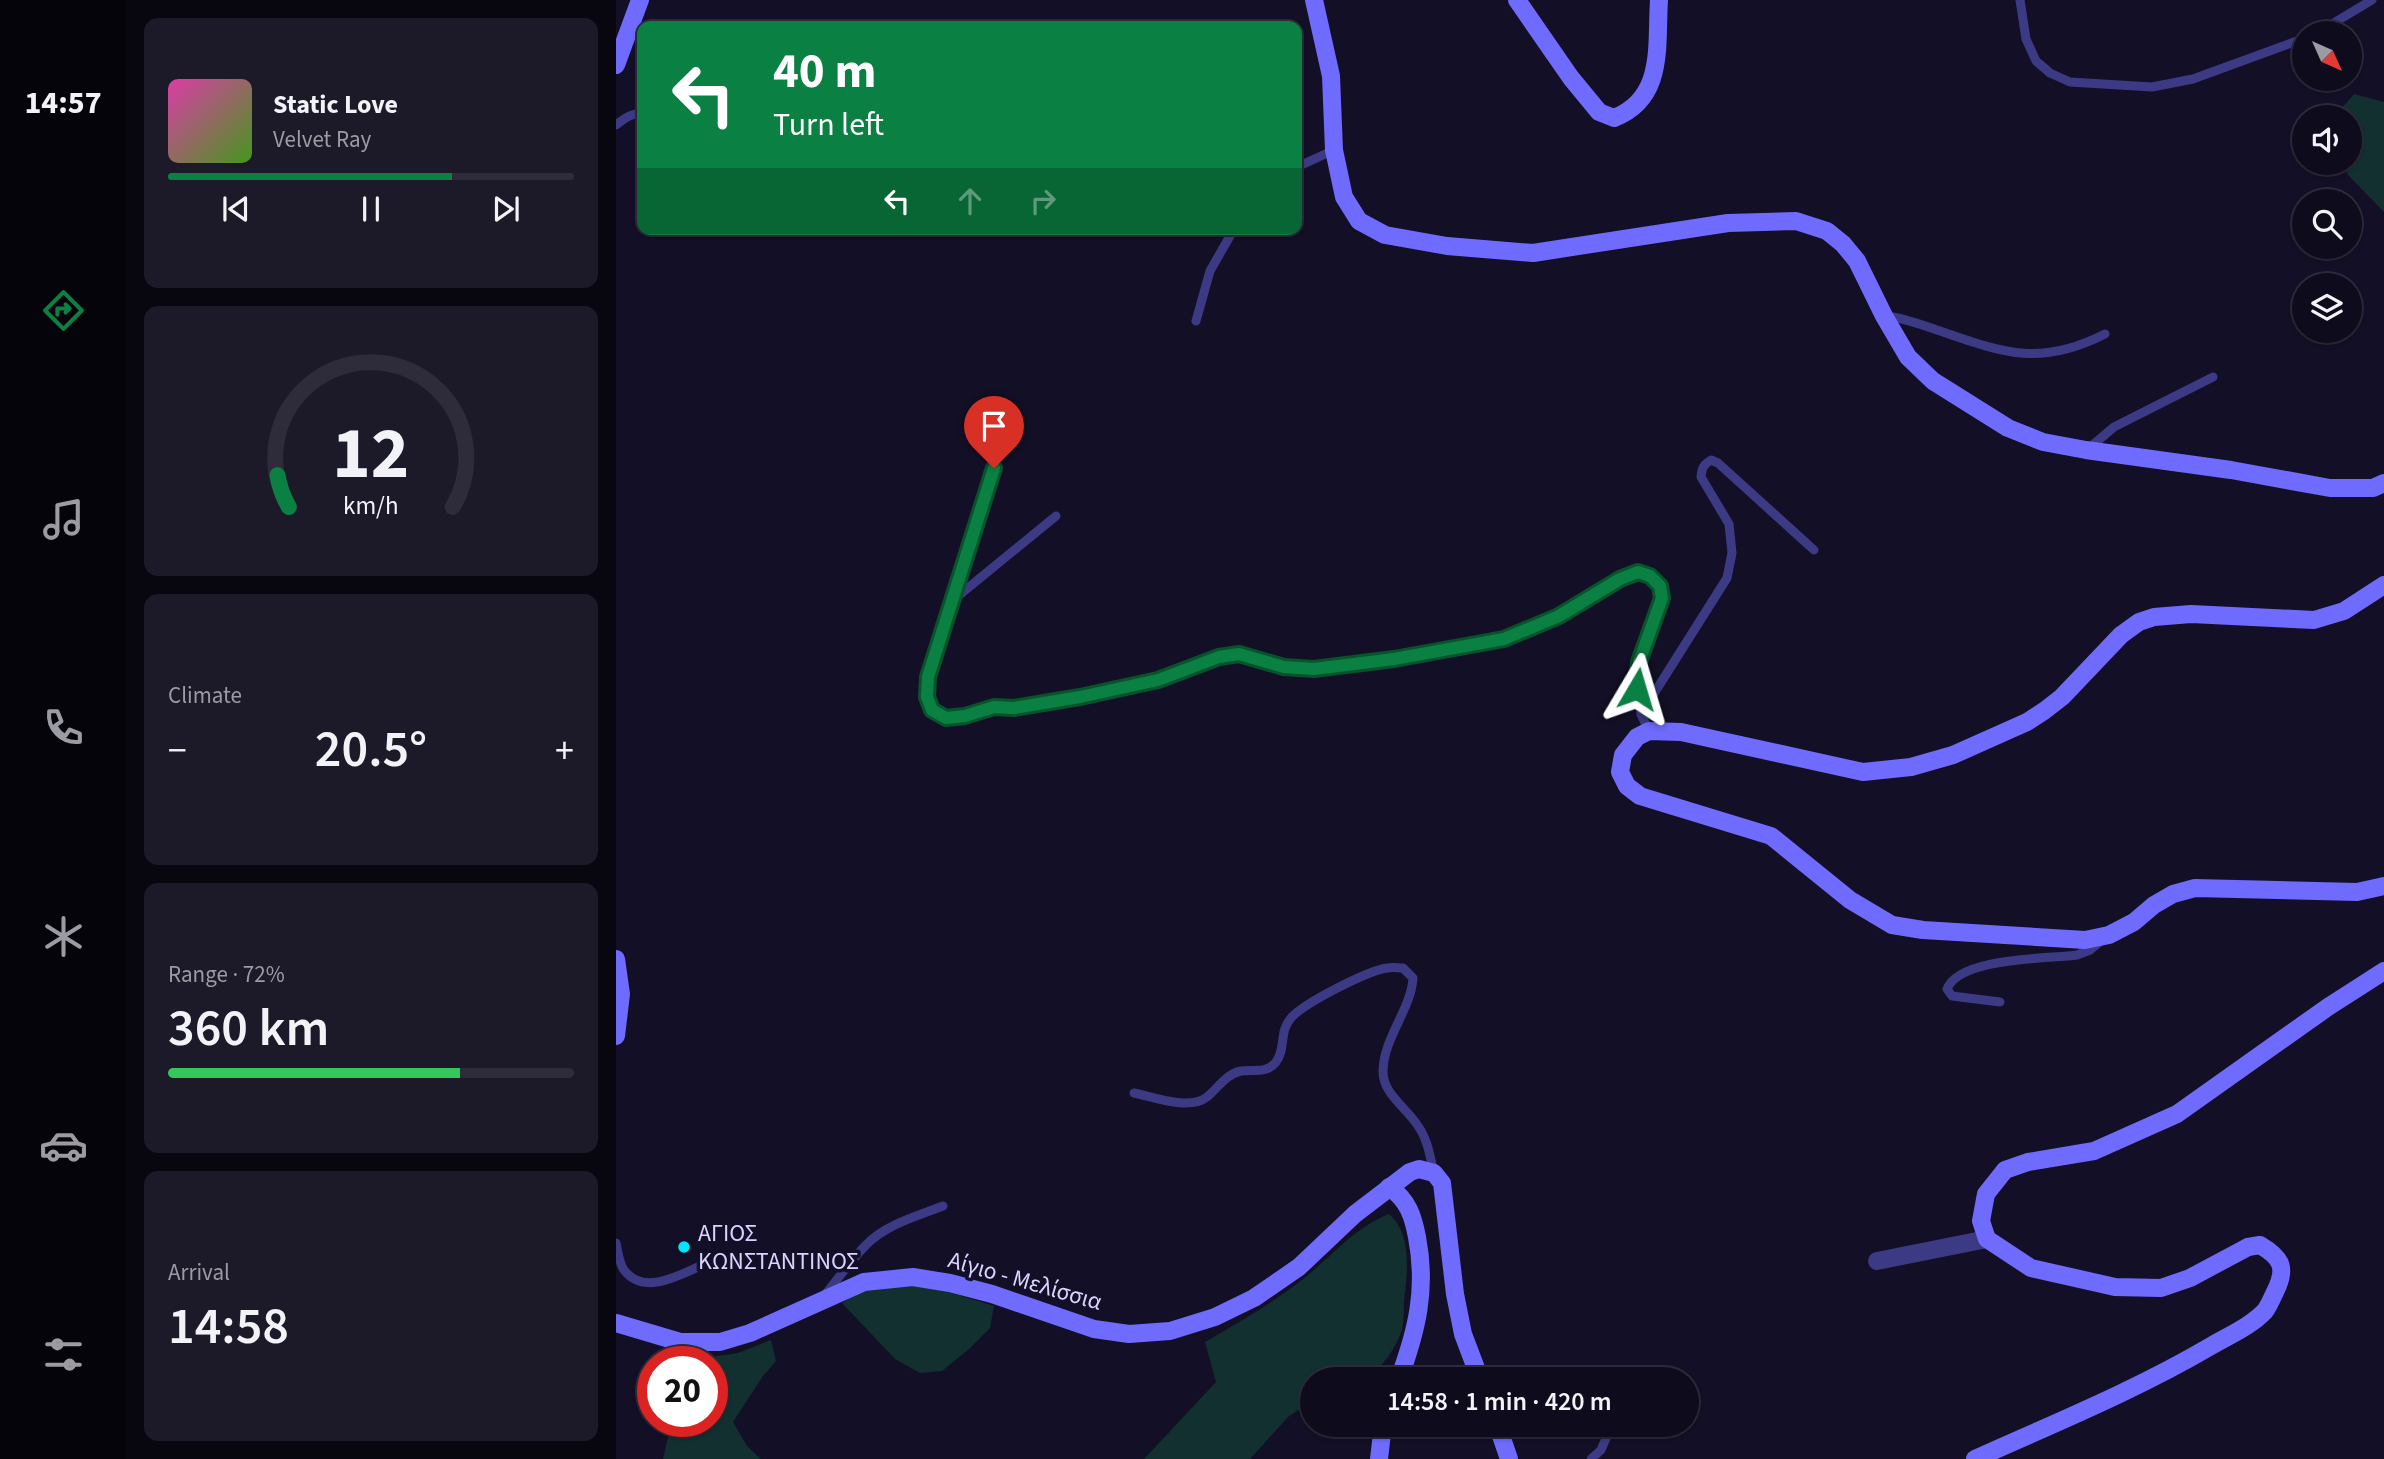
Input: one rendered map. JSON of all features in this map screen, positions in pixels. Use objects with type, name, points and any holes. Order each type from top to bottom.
[{"type":"main road","points":[[616,65],[640,0]]},
{"type":"main road","points":[[1314,0],[1331,76],[1335,150],[1343,197],[1359,220],[1385,235],[1447,246],[1533,253],[1728,223],[1796,221],[1827,230],[1843,244],[1857,261],[1908,357],[1933,381],[2008,428],[2043,442],[2231,470],[2330,488],[2373,488],[2384,483]]},
{"type":"main road","points":[[1517,0],[1570,78],[1599,112],[1614,118],[1625,114],[1640,102],[1654,76],[1658,0]]},
{"type":"main road","points":[[2384,585],[2344,611],[2314,620],[2191,614],[2154,617],[2139,622],[2121,635],[2062,697],[2044,711],[1953,755],[1911,767],[1863,772],[1681,732],[1649,731],[1637,737],[1623,755],[1620,772],[1627,786],[1640,796],[1771,836],[1850,900],[1892,925],[1923,930],[2085,940],[2109,935],[2134,922],[2154,905],[2174,894],[2194,888],[2357,892],[2384,886]]},
{"type":"main road","points":[[616,959],[621,994],[616,1036]]},
{"type":"main road","points":[[1975,1459],[2122,1393],[2247,1324],[2265,1310],[2280,1282],[2282,1270],[2276,1255],[2260,1245],[2248,1247],[2190,1278],[2161,1288],[2115,1287],[2031,1268],[1987,1239],[1981,1221],[1986,1194],[2005,1170],[2028,1162],[2094,1151],[2177,1114],[2328,1007],[2384,971]]},
{"type":"main road","name":"Αίγιο - Μελίσσια","points":[[616,1323],[663,1338],[709,1343],[750,1333],[876,1279],[925,1278],[992,1294],[1094,1329],[1129,1334],[1170,1331],[1215,1317],[1254,1298],[1299,1266],[1339,1228],[1410,1172],[1434,1172]]},
{"type":"main road","points":[[1434,1172],[1443,1183],[1445,1192],[1455,1294],[1463,1334],[1475,1367]]},
{"type":"main road","points":[[1389,1187],[1405,1200],[1414,1219],[1423,1277],[1418,1316],[1403,1367]]},
{"type":"main road","points":[[1379,1459],[1382,1437]]},
{"type":"main road","points":[[1501,1437],[1509,1459]]},
{"type":"street","points":[[1877,1261],[1987,1239]]},
{"type":"lane","points":[[2020,0],[2026,39],[2036,61],[2050,73],[2070,82],[2152,87],[2193,79],[2292,43]]},
{"type":"lane","points":[[2337,21],[2372,0]]},
{"type":"lane","points":[[616,125],[637,113]]},
{"type":"lane","points":[[1302,165],[1335,150]]},
{"type":"lane","points":[[1196,321],[1210,271],[1231,235]]},
{"type":"lane","points":[[1884,316],[1900,317],[1972,342],[2026,355],[2056,353],[2105,334]]},
{"type":"lane","points":[[2086,450],[2114,427],[2213,377]]},
{"type":"lane","points":[[1641,714],[1727,578],[1732,553],[1730,524],[1701,477],[1705,464],[1711,460],[1718,463],[1814,550]]},
{"type":"lane","points":[[994,468],[928,677],[927,697],[932,710],[946,718],[965,716],[994,707],[1014,708],[1080,697],[1158,680],[1219,657],[1239,654],[1284,667],[1314,669],[1394,659],[1504,639],[1559,616],[1620,579],[1638,572],[1650,576],[1660,586],[1662,598],[1639,662],[1637,689],[1641,714],[1649,731]]},
{"type":"lane","points":[[952,600],[1056,516]]},
{"type":"lane","points":[[2000,1002],[1952,996],[1947,989],[1952,981],[1965,973],[1992,964],[2077,956],[2090,950],[2109,935]]},
{"type":"lane","points":[[1134,1093],[1188,1104],[1205,1099],[1224,1079],[1240,1071],[1261,1072],[1275,1064],[1282,1051],[1282,1034],[1291,1018],[1309,1004],[1385,968],[1403,968],[1413,978],[1412,989],[1389,1044],[1383,1074],[1387,1089],[1419,1126],[1427,1142],[1434,1172]]},
{"type":"lane","points":[[820,1302],[865,1245],[875,1237],[905,1221],[943,1206]]},
{"type":"lane","points":[[616,1243],[622,1268],[633,1280],[647,1284],[674,1277],[705,1264]]},
{"type":"lane","points":[[1591,1459],[1601,1450],[1606,1437]]},
{"type":"green space","points":[[2354,94],[2384,102],[2384,212],[2348,175],[2362,175],[2362,105],[2344,105]]},
{"type":"green space","points":[[1389,1214],[1397,1223],[1407,1255],[1400,1336],[1380,1367],[1300,1367],[1300,1409],[1288,1417],[1250,1459],[1144,1459],[1216,1382],[1205,1342],[1302,1280],[1354,1235]]},
{"type":"green space","points":[[912,1284],[994,1306],[990,1328],[942,1371],[920,1373],[895,1359],[842,1303],[860,1291]]},
{"type":"green space","points":[[771,1340],[776,1361],[733,1422],[747,1446],[761,1459],[663,1459],[668,1437],[728,1437],[728,1354]]},
{"type":"place","name":"ΑΓΙΟΣ ΚΩΝΣΤΑΝΤΙΝΟΣ","points":[[684,1247]]},
{"type":"route","points":[[994,468],[928,677],[927,697],[932,710],[946,718],[965,716],[994,707],[1014,708],[1080,697],[1158,680],[1219,657],[1239,654],[1284,667],[1314,669],[1394,659],[1504,639],[1559,616],[1620,579],[1638,572],[1650,576],[1660,586],[1662,598],[1639,662],[1637,689]]}]
